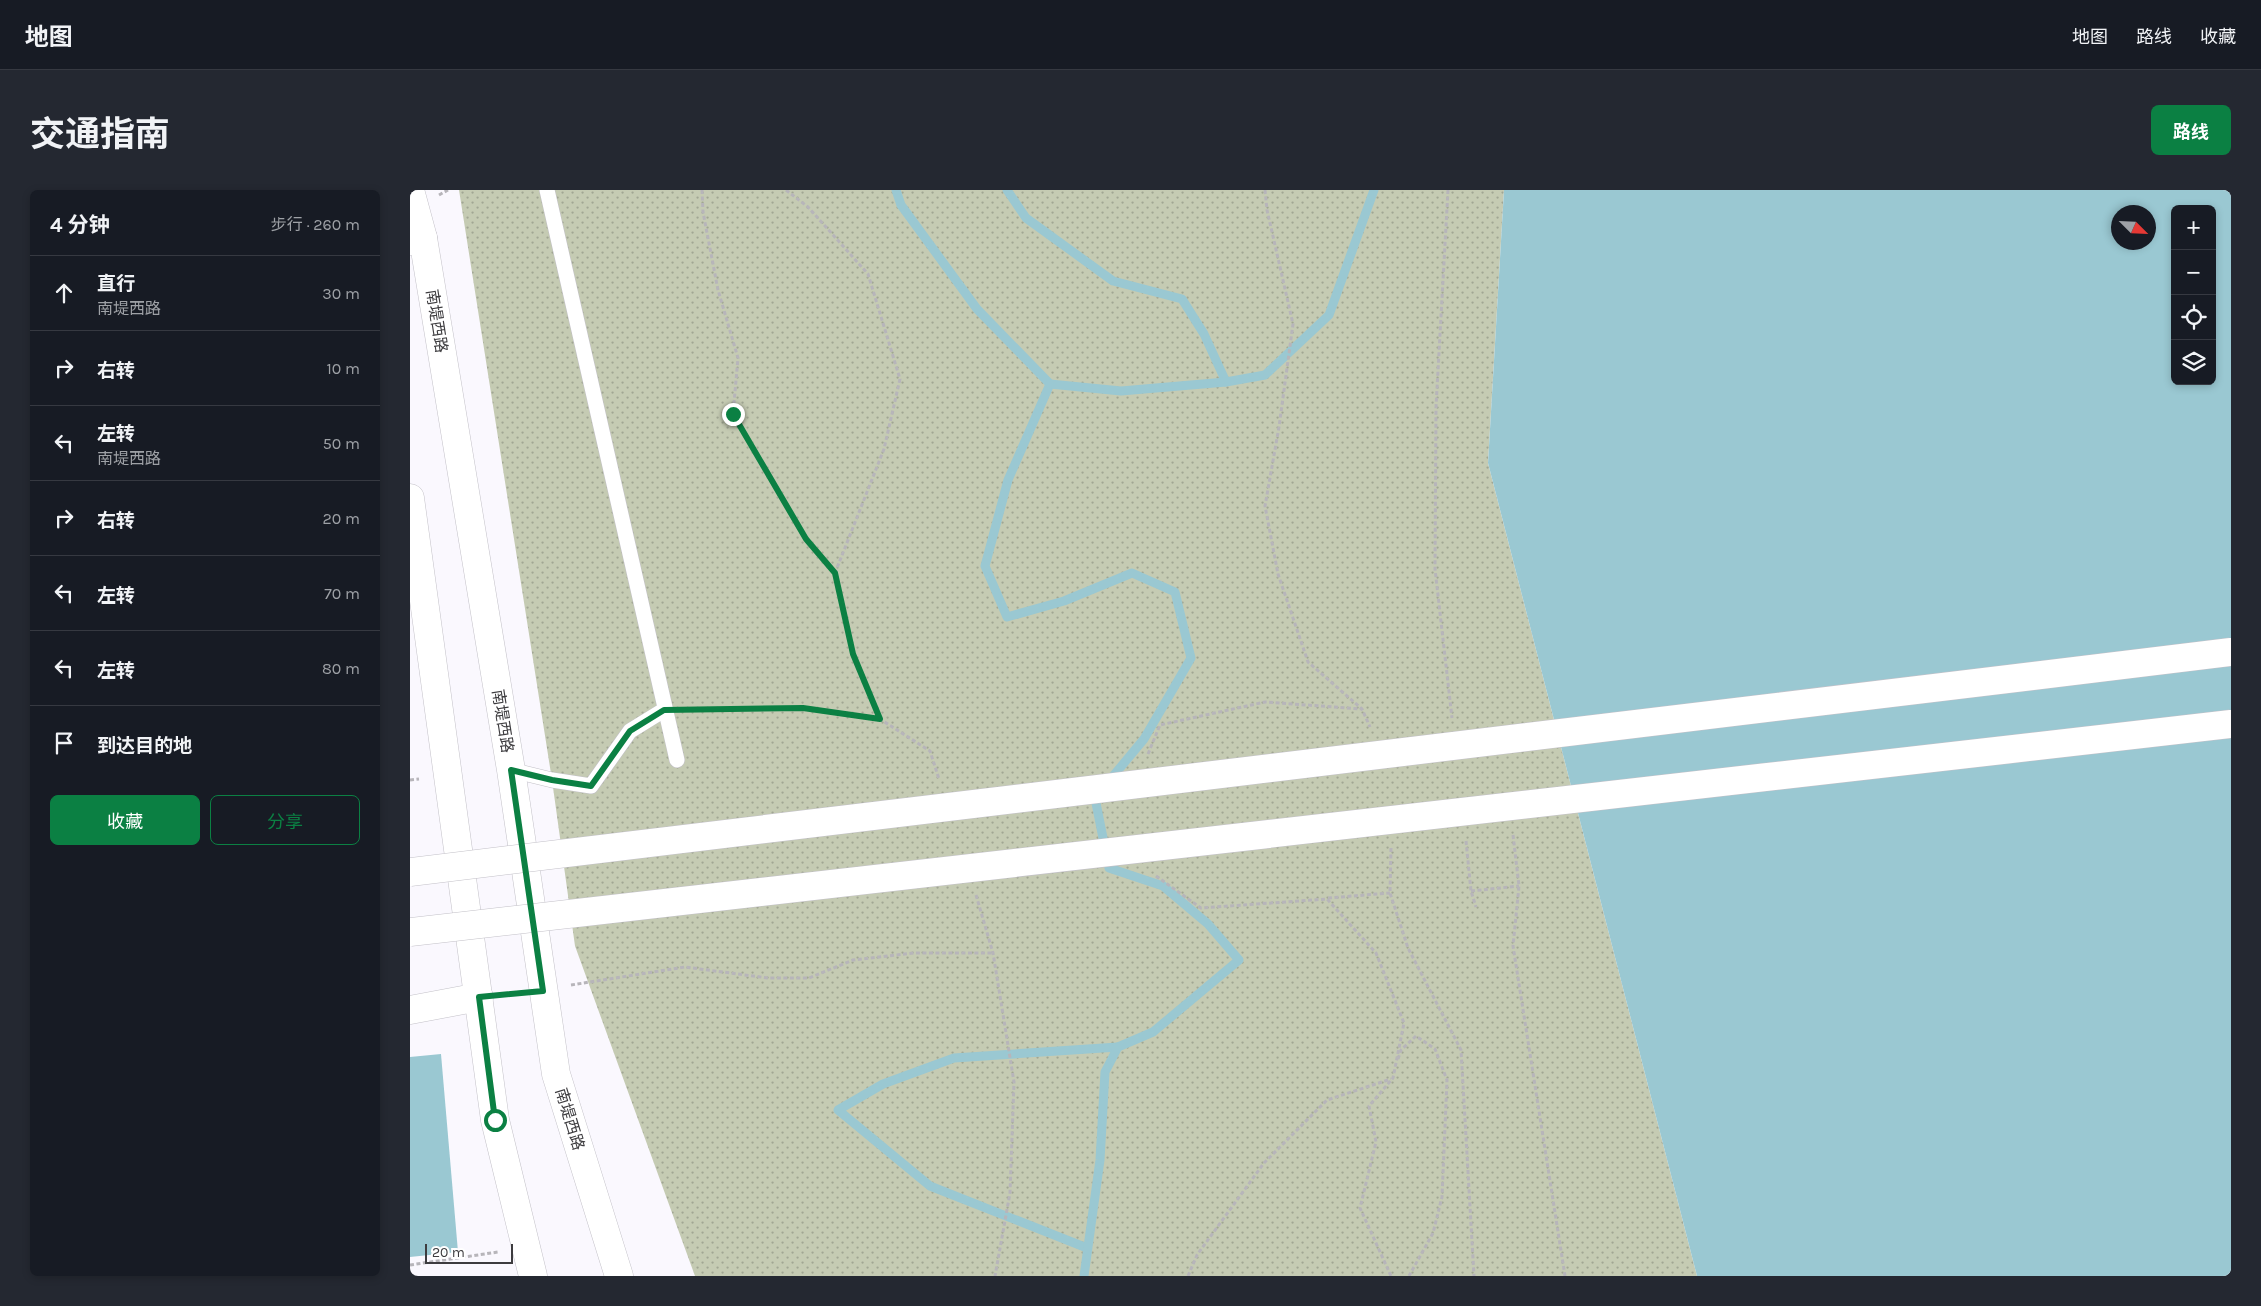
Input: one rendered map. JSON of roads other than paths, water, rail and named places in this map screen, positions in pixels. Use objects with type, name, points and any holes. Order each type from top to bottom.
[{"type":"main road","name":"南堤西路","points":[[410,190],[417,240],[511,770],[556,1074],[619,1276]]},
{"type":"main road","points":[[410,498],[495,1120],[533,1276]]},
{"type":"main road","points":[[410,872],[2231,652]]},
{"type":"main road","points":[[410,932],[2231,724]]},
{"type":"main road","points":[[410,1010],[479,997]]},
{"type":"lane","points":[[547,190],[664,710],[677,760]]},
{"type":"lane","points":[[511,770],[552,780],[591,786],[630,731],[664,710]]},
{"type":"water","points":[[1504,190],[2231,190],[2231,1276],[1697,1276],[1488,463]]},
{"type":"water","points":[[441,1054],[458,1252],[410,1257],[410,1057]]},
{"type":"waterway","points":[[896,190],[901,205],[977,309],[1050,384],[1008,480],[985,566],[1007,617],[1064,601],[1132,573],[1175,592],[1191,658],[1144,739],[1109,781]]},
{"type":"waterway","points":[[1007,190],[1026,218],[1113,281],[1182,299],[1204,334],[1226,382]]},
{"type":"waterway","points":[[1050,384],[1121,391],[1226,382],[1265,375],[1329,315],[1374,190]]},
{"type":"waterway","points":[[1084,1276],[1100,1160],[1105,1072],[1118,1047],[1153,1032],[1239,960],[1208,924],[1163,886],[1109,868],[1095,798],[1099,793]]},
{"type":"waterway","points":[[1087,1248],[930,1186],[838,1110],[883,1084],[954,1058],[1118,1047]]}]
